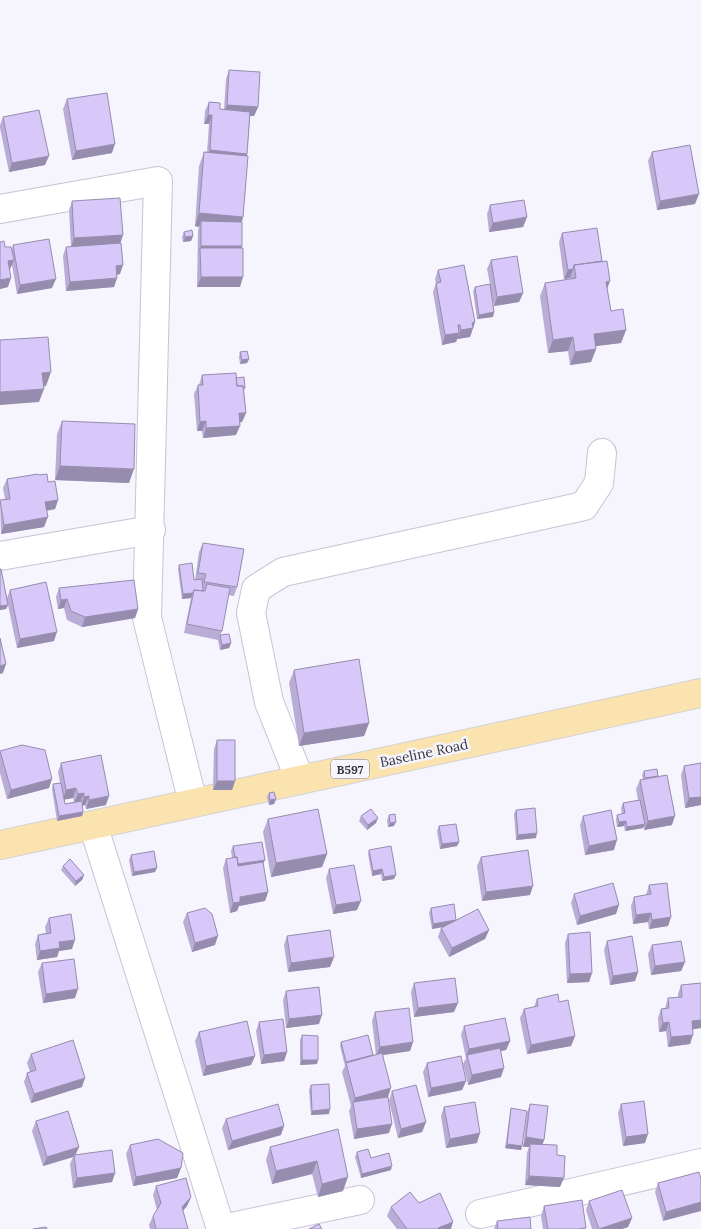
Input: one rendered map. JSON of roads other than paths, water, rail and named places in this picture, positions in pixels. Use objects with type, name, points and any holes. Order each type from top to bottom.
[{"type":"main road","name":"Baseline Road","points":[[0,845],[701,693]]},
{"type":"street","points":[[0,208],[158,181],[151,530],[147,618],[194,803]]},
{"type":"street","points":[[300,780],[269,702],[251,613],[256,589],[283,572],[584,506],[599,483],[602,453]]},
{"type":"street","points":[[0,556],[151,530]]},
{"type":"street","points":[[93,825],[222,1229],[360,1200]]},
{"type":"street","points":[[480,1214],[701,1163]]}]
